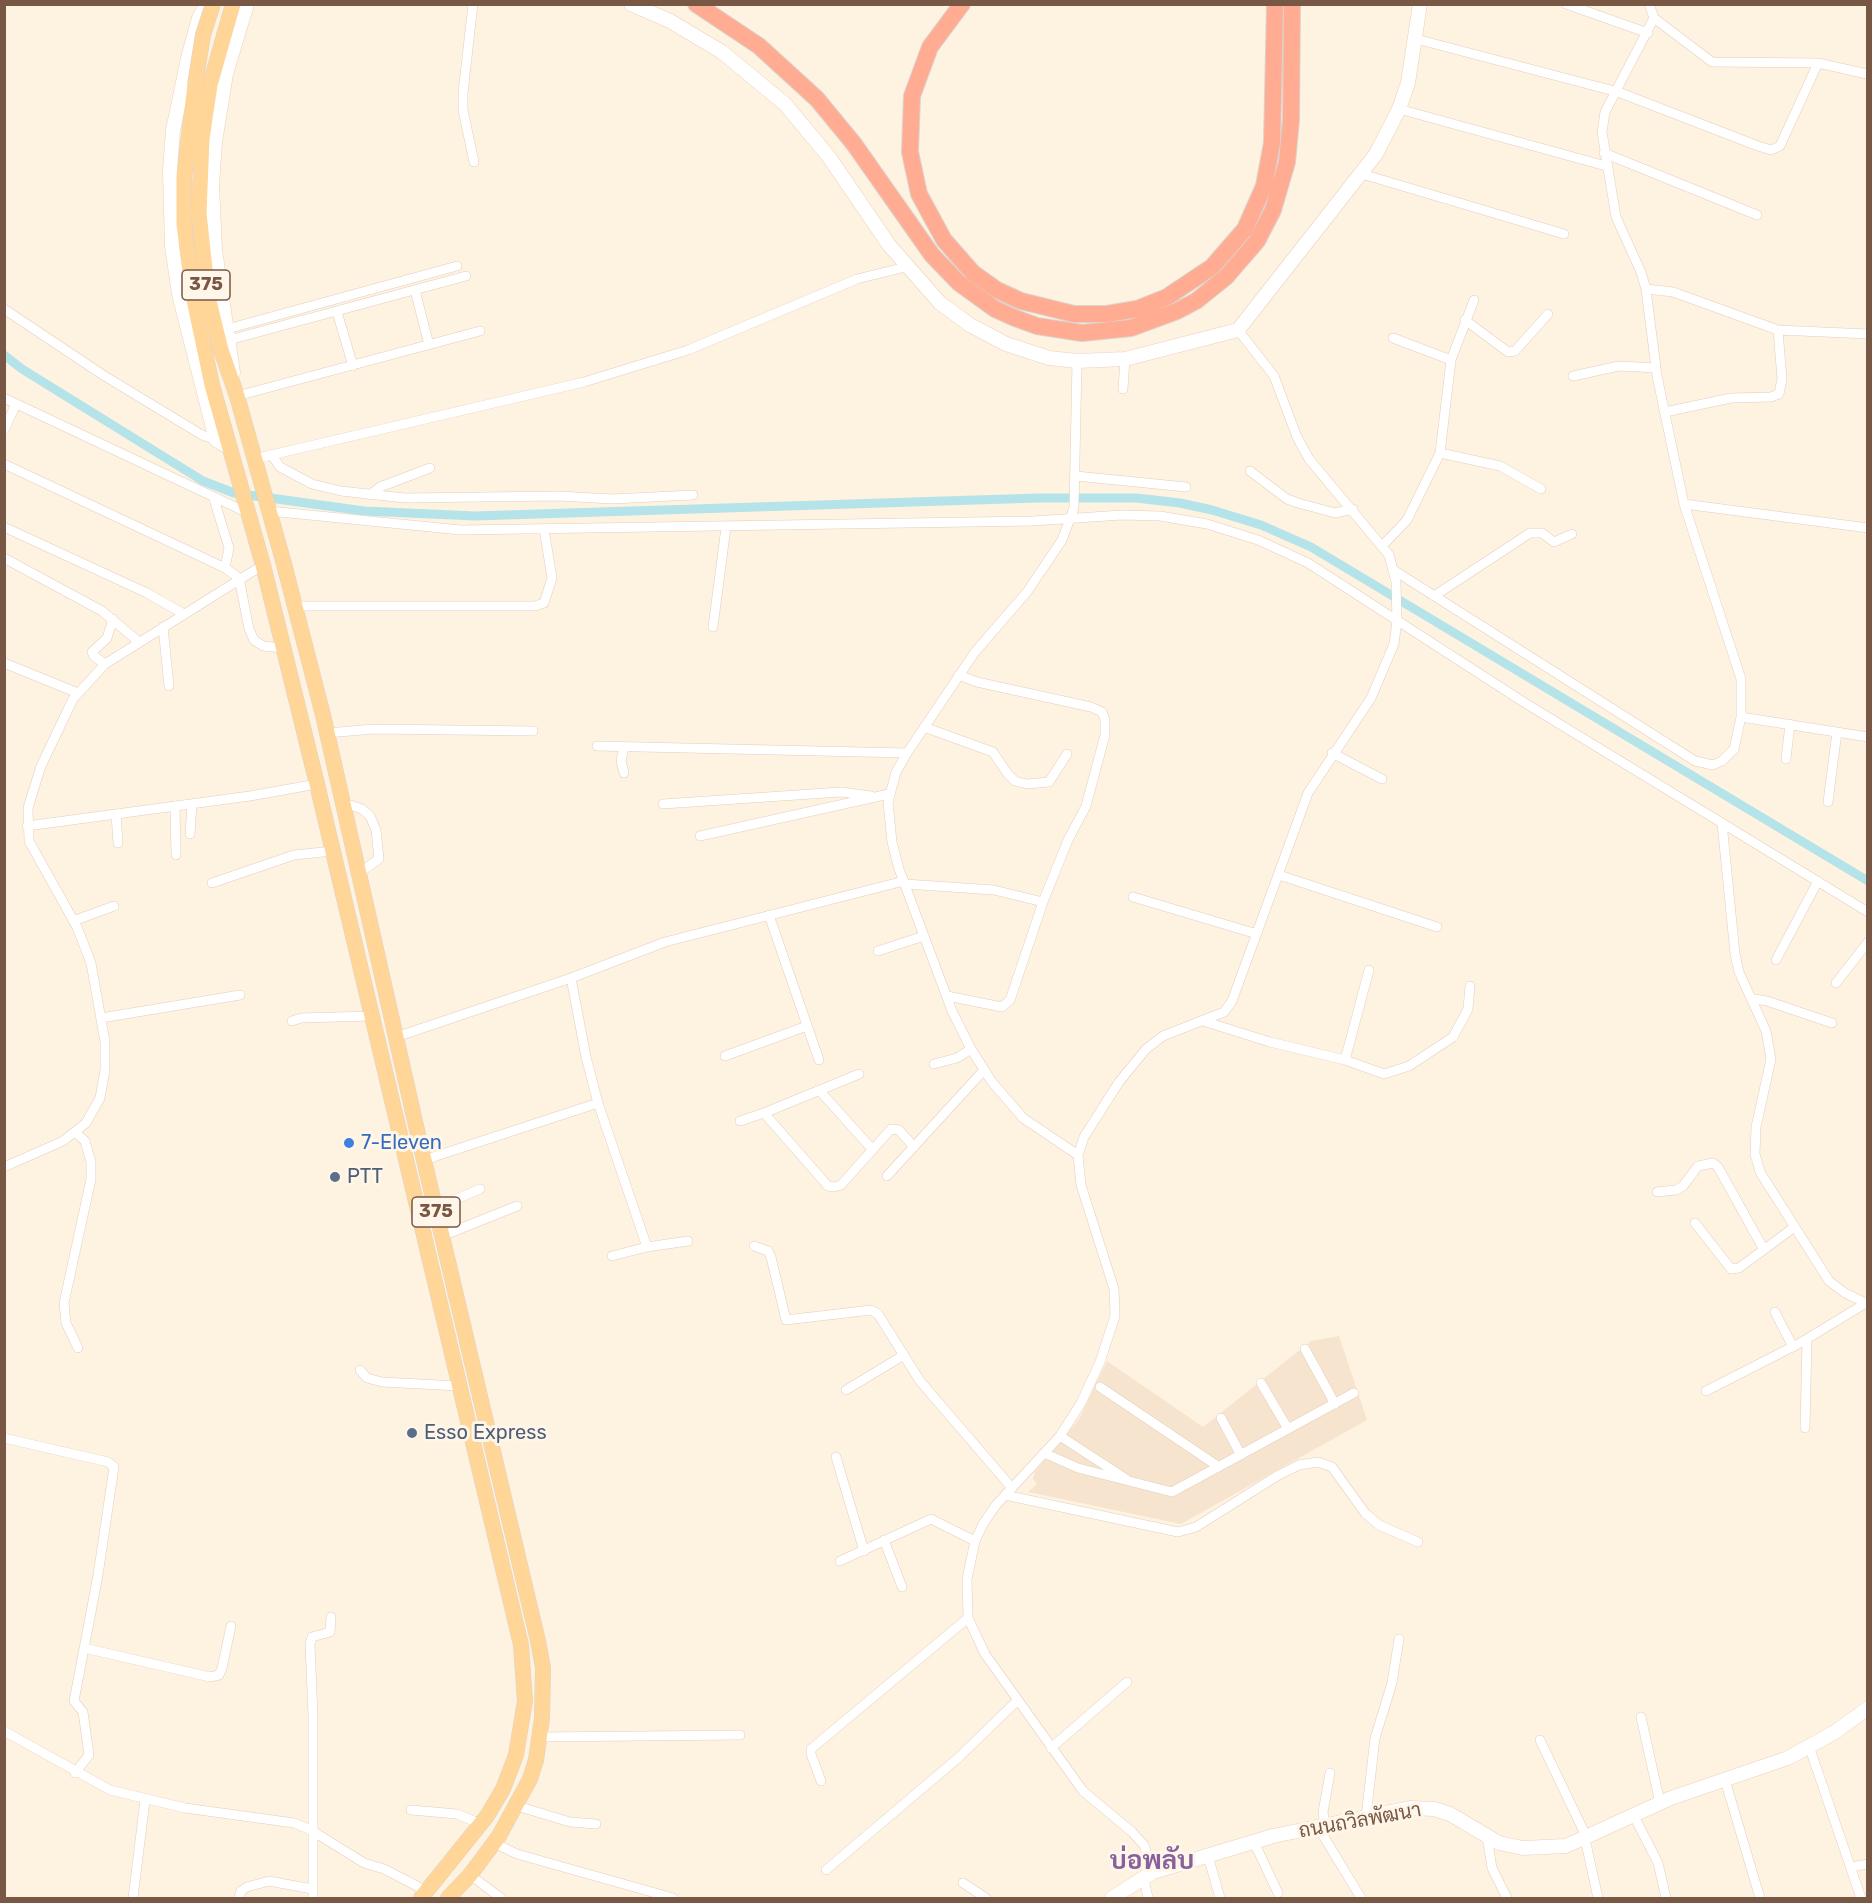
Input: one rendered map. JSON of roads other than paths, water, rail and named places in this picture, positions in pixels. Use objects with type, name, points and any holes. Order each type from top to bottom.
[{"type":"highway","points":[[696,4],[759,46],[817,99],[854,144],[925,246],[959,283],[995,309],[1037,326],[1082,333],[1114,331],[1156,320],[1196,301],[1227,278],[1250,252],[1266,226],[1281,190],[1292,120],[1292,4]]},
{"type":"highway","points":[[962,4],[936,37],[920,70],[911,109],[910,152],[919,194],[938,232],[956,256],[997,290],[1048,310],[1074,314],[1107,314],[1137,309],[1167,297],[1212,267],[1245,229],[1264,186],[1274,120],[1275,4]]},
{"type":"main road","points":[[631,4],[705,41],[754,76],[785,104],[815,138],[906,267],[940,303],[987,334],[1027,352],[1077,361],[1125,359],[1238,330],[1376,154],[1399,109],[1408,83],[1420,4]]},
{"type":"main road","points":[[209,6],[184,72],[173,130],[170,171],[172,246],[178,294],[216,440],[230,448]]},
{"type":"main road","name":"375","points":[[209,6],[202,35],[201,240],[216,333],[237,396],[260,478],[327,733],[435,1208],[538,1641],[543,1693],[540,1737],[530,1779],[517,1806],[494,1843],[448,1899]]},
{"type":"main road","points":[[237,396],[215,250],[213,166],[222,96],[238,7]]},
{"type":"main road","name":"375","points":[[238,7],[202,85],[185,157],[186,248],[199,323],[312,762],[521,1644],[525,1701],[516,1755],[503,1789],[482,1824],[424,1896]]},
{"type":"main road","points":[[312,762],[327,733]]},
{"type":"main road","name":"ถนนถวิลพัฒนา","points":[[1112,1899],[1148,1876],[1208,1856],[1254,1842],[1410,1808],[1434,1809],[1450,1814],[1499,1843],[1523,1848],[1556,1847],[1586,1838],[1660,1803],[1788,1758],[1866,1714]]},
{"type":"street","points":[[473,4],[463,110],[474,162]]},
{"type":"street","points":[[1566,4],[1648,33]]},
{"type":"street","points":[[1649,4],[1654,18],[1712,62],[1818,63],[1867,74]]},
{"type":"street","points":[[1395,571],[1695,761],[1713,765],[1722,761],[1734,749],[1741,717],[1741,679],[1684,504],[1656,368],[1646,289],[1641,272],[1616,217],[1606,166],[1602,121],[1654,18]]},
{"type":"street","points":[[1416,39],[1618,92],[1771,150],[1780,146],[1785,138],[1818,63]]},
{"type":"street","points":[[1399,109],[1606,166]]},
{"type":"street","points":[[1605,153],[1757,215]]},
{"type":"street","points":[[1362,174],[1564,234]]},
{"type":"street","points":[[228,334],[457,266]]},
{"type":"street","points":[[254,459],[584,382],[688,350],[857,279],[906,267]]},
{"type":"street","points":[[228,334],[336,312],[466,276]]},
{"type":"street","points":[[1646,289],[1673,292],[1778,330],[1868,334]]},
{"type":"street","points":[[415,290],[429,345]]},
{"type":"street","points":[[1383,545],[1407,520],[1440,453],[1451,360],[1474,300]]},
{"type":"street","points":[[4,309],[103,375],[202,435],[216,440]]},
{"type":"street","points":[[336,312],[353,366]]},
{"type":"street","points":[[1465,320],[1508,352],[1515,351],[1548,314]]},
{"type":"street","points":[[1148,1899],[1144,1845],[1083,1791],[985,1654],[968,1618],[967,1579],[975,1541],[983,1524],[1009,1491],[1060,1436],[1081,1403],[1100,1362],[1115,1316],[1114,1289],[1081,1185],[1078,1155],[1084,1137],[1119,1082],[1146,1049],[1163,1036],[1224,1012],[1232,1001],[1308,793],[1381,679],[1394,644],[1397,621],[1395,571],[1383,545],[1310,459],[1297,437],[1274,376],[1238,330]]},
{"type":"street","points":[[1665,412],[1731,398],[1779,394],[1782,379],[1778,330]]},
{"type":"street","points":[[237,396],[480,331]]},
{"type":"street","points":[[1393,338],[1451,360]]},
{"type":"street","points":[[1123,389],[1125,359]]},
{"type":"street","points":[[1077,361],[1074,508],[1062,540],[1042,571],[959,675],[907,753],[896,772],[889,794],[888,817],[892,842],[904,883],[947,996],[971,1049],[984,1070],[1023,1118],[1078,1155]]},
{"type":"street","points":[[1573,376],[1619,366],[1656,368]]},
{"type":"street","points":[[4,398],[214,499],[247,508]]},
{"type":"street","points":[[4,430],[16,404]]},
{"type":"street","points":[[1440,453],[1500,466],[1541,489]]},
{"type":"street","points":[[271,454],[280,467],[312,484],[370,495],[426,499],[559,496],[652,498],[693,495]]},
{"type":"street","points":[[4,464],[225,568],[239,578],[249,629],[254,640],[263,646],[282,648]]},
{"type":"street","points":[[370,495],[380,487],[430,468]]},
{"type":"street","points":[[1250,471],[1287,499],[1298,504],[1335,513],[1353,510]]},
{"type":"street","points":[[1076,481],[1186,487]]},
{"type":"street","points":[[214,499],[229,548],[225,568]]},
{"type":"street","points":[[1684,504],[1868,528]]},
{"type":"street","points":[[268,508],[461,530],[1160,516],[1227,529],[1284,550],[1868,912]]},
{"type":"street","points":[[713,627],[726,526]]},
{"type":"street","points":[[4,527],[147,593],[184,614]]},
{"type":"street","points":[[295,606],[524,606],[544,603],[552,578],[544,529]]},
{"type":"street","points":[[1434,596],[1530,533],[1542,533],[1554,542],[1572,534]]},
{"type":"street","points":[[4,558],[113,619],[139,642]]},
{"type":"street","points":[[4,1167],[76,1133],[86,1123],[100,1098],[105,1070],[101,1018],[91,963],[74,921],[29,842],[27,826],[30,798],[41,766],[60,723],[78,693],[105,664],[263,565]]},
{"type":"street","points":[[105,664],[92,652],[107,638],[113,619]]},
{"type":"street","points":[[163,627],[169,686]]},
{"type":"street","points":[[4,663],[78,693]]},
{"type":"street","points":[[947,996],[1002,1007],[1006,1005],[1068,840],[1086,807],[1103,745],[1105,720],[1102,712],[1091,706],[977,682],[959,675]]},
{"type":"street","points":[[1741,717],[1868,736]]},
{"type":"street","points":[[1786,759],[1790,724]]},
{"type":"street","points":[[924,727],[993,752],[1015,781],[1027,784],[1048,782],[1066,754]]},
{"type":"street","points":[[327,733],[374,729],[533,731]]},
{"type":"street","points":[[1828,802],[1837,732]]},
{"type":"street","points":[[597,746],[907,753]]},
{"type":"street","points":[[624,747],[621,761],[624,773]]},
{"type":"street","points":[[1332,753],[1382,779]]},
{"type":"street","points":[[27,826],[192,804],[317,784]]},
{"type":"street","points":[[663,804],[841,792],[872,796]]},
{"type":"street","points":[[700,836],[889,794]]},
{"type":"street","points":[[344,803],[362,809],[370,816],[376,830],[379,859],[359,873]]},
{"type":"street","points":[[190,834],[192,804]]},
{"type":"street","points":[[175,806],[176,855]]},
{"type":"street","points":[[116,814],[118,843]]},
{"type":"street","points":[[1722,823],[1735,954],[1739,972],[1754,999],[1766,1031],[1771,1059],[1756,1127],[1755,1154],[1760,1172],[1793,1228],[1829,1281],[1845,1293],[1867,1304]]},
{"type":"street","points":[[212,883],[294,855],[333,851]]},
{"type":"street","points":[[1279,875],[1437,927]]},
{"type":"street","points":[[1776,960],[1818,881]]},
{"type":"street","points":[[396,1037],[571,978],[665,942],[904,883],[994,890],[1043,902]]},
{"type":"street","points":[[1133,897],[1257,934]]},
{"type":"street","points":[[74,921],[114,906]]},
{"type":"street","points":[[769,915],[819,1060]]},
{"type":"street","points":[[878,951],[924,936]]},
{"type":"street","points":[[1836,983],[1868,942]]},
{"type":"street","points":[[1345,1060],[1369,970]]},
{"type":"street","points":[[571,978],[586,1057],[598,1102],[647,1247]]},
{"type":"street","points":[[1203,1021],[1270,1042],[1345,1060],[1384,1074],[1409,1066],[1453,1037],[1468,1009],[1470,986]]},
{"type":"street","points":[[101,1018],[240,995]]},
{"type":"street","points":[[1754,999],[1767,1001],[1832,1023]]},
{"type":"street","points":[[292,1021],[301,1018],[371,1016]]},
{"type":"street","points":[[724,1056],[807,1026]]},
{"type":"street","points":[[934,1064],[957,1058],[971,1049]]},
{"type":"street","points":[[887,1176],[984,1070]]},
{"type":"street","points":[[740,1121],[859,1074]]},
{"type":"street","points":[[819,1090],[872,1149]]},
{"type":"street","points":[[424,1160],[598,1102]]},
{"type":"street","points":[[764,1113],[828,1186],[841,1185],[872,1149],[895,1128],[914,1147]]},
{"type":"street","points":[[76,1133],[85,1141],[91,1162],[91,1179],[64,1303],[66,1323],[78,1347]]},
{"type":"street","points":[[1657,1192],[1676,1190],[1683,1186],[1698,1166],[1713,1163],[1718,1167],[1763,1248]]},
{"type":"street","points":[[435,1208],[480,1189]]},
{"type":"street","points":[[442,1236],[517,1206]]},
{"type":"street","points":[[1695,1223],[1731,1269],[1739,1268],[1793,1228]]},
{"type":"street","points":[[612,1256],[647,1247],[688,1241]]},
{"type":"street","points":[[754,1246],[768,1251],[771,1257],[786,1320],[875,1311],[920,1381],[1009,1491],[1178,1532],[1196,1527],[1277,1476],[1299,1465],[1318,1462],[1332,1467],[1365,1513],[1372,1519],[1418,1542]]},
{"type":"street","points":[[1706,1390],[1793,1347],[1867,1304]]},
{"type":"street","points":[[1775,1312],[1793,1347]]},
{"type":"street","points":[[1805,1428],[1807,1339]]},
{"type":"street","points":[[1305,1349],[1335,1404]]},
{"type":"street","points":[[846,1390],[904,1355]]},
{"type":"street","points":[[360,1370],[367,1378],[382,1382],[459,1386]]},
{"type":"street","points":[[1262,1383],[1288,1429]]},
{"type":"street","points":[[1100,1387],[1219,1467]]},
{"type":"street","points":[[1044,1453],[1078,1468],[1115,1480],[1128,1480],[1172,1492],[1354,1393]]},
{"type":"street","points":[[1221,1418],[1241,1455]]},
{"type":"street","points":[[1060,1436],[1128,1480]]},
{"type":"street","points":[[4,1438],[108,1462],[114,1467],[98,1575],[74,1701],[83,1712],[89,1755],[75,1773]]},
{"type":"street","points":[[836,1457],[864,1551]]},
{"type":"street","points":[[840,1561],[932,1520],[975,1541]]},
{"type":"street","points":[[884,1540],[902,1587]]},
{"type":"street","points":[[239,1899],[241,1892],[257,1883],[269,1881],[312,1894],[313,1715],[310,1644],[312,1637],[330,1632],[331,1617]]},
{"type":"street","points":[[821,1782],[811,1749],[968,1618]]},
{"type":"street","points":[[84,1648],[210,1677],[219,1675],[222,1668],[231,1626]]},
{"type":"street","points":[[1366,1817],[1372,1749],[1392,1683],[1399,1639]]},
{"type":"street","points":[[1051,1748],[1127,1682]]},
{"type":"street","points":[[826,1870],[958,1758],[1017,1701]]},
{"type":"street","points":[[1641,1717],[1660,1803]]},
{"type":"street","points":[[4,1731],[75,1773],[110,1790],[185,1808],[294,1823],[311,1830],[364,1863],[384,1869],[417,1886],[424,1896]]},
{"type":"street","points":[[540,1737],[740,1735]]},
{"type":"street","points":[[1540,1740],[1586,1838],[1598,1899]]},
{"type":"street","points":[[1809,1746],[1861,1899]]},
{"type":"street","points":[[1330,1773],[1321,1827],[1360,1899]]},
{"type":"street","points":[[1725,1780],[1760,1899]]},
{"type":"street","points":[[133,1899],[145,1800]]},
{"type":"street","points":[[517,1806],[560,1820],[596,1824]]},
{"type":"street","points":[[411,1810],[457,1814],[472,1818],[482,1824]]},
{"type":"street","points":[[1634,1816],[1658,1863],[1666,1899]]},
{"type":"street","points":[[1486,1837],[1492,1868],[1507,1899]]},
{"type":"street","points":[[1254,1842],[1278,1893]]},
{"type":"street","points":[[494,1843],[517,1854],[673,1899]]},
{"type":"street","points":[[1208,1856],[1220,1899]]},
{"type":"street","points":[[1851,1867],[1868,1864]]},
{"type":"street","points":[[470,1875],[501,1899]]},
{"type":"street","points":[[963,1883],[986,1899]]},
{"type":"waterway","points":[[4,355],[22,369],[203,481],[234,493],[364,511],[475,516],[1038,498],[1136,498],[1180,503],[1212,510],[1261,525],[1311,547],[1868,881]]},
{"type":"place","name":"7-Eleven","points":[[349,1143]]},
{"type":"place","name":"PTT","points":[[335,1177]]},
{"type":"place","name":"Esso Express","points":[[412,1433]]},
{"type":"district","name":"บ่อพลับ","points":[[1152,1861]]}]
